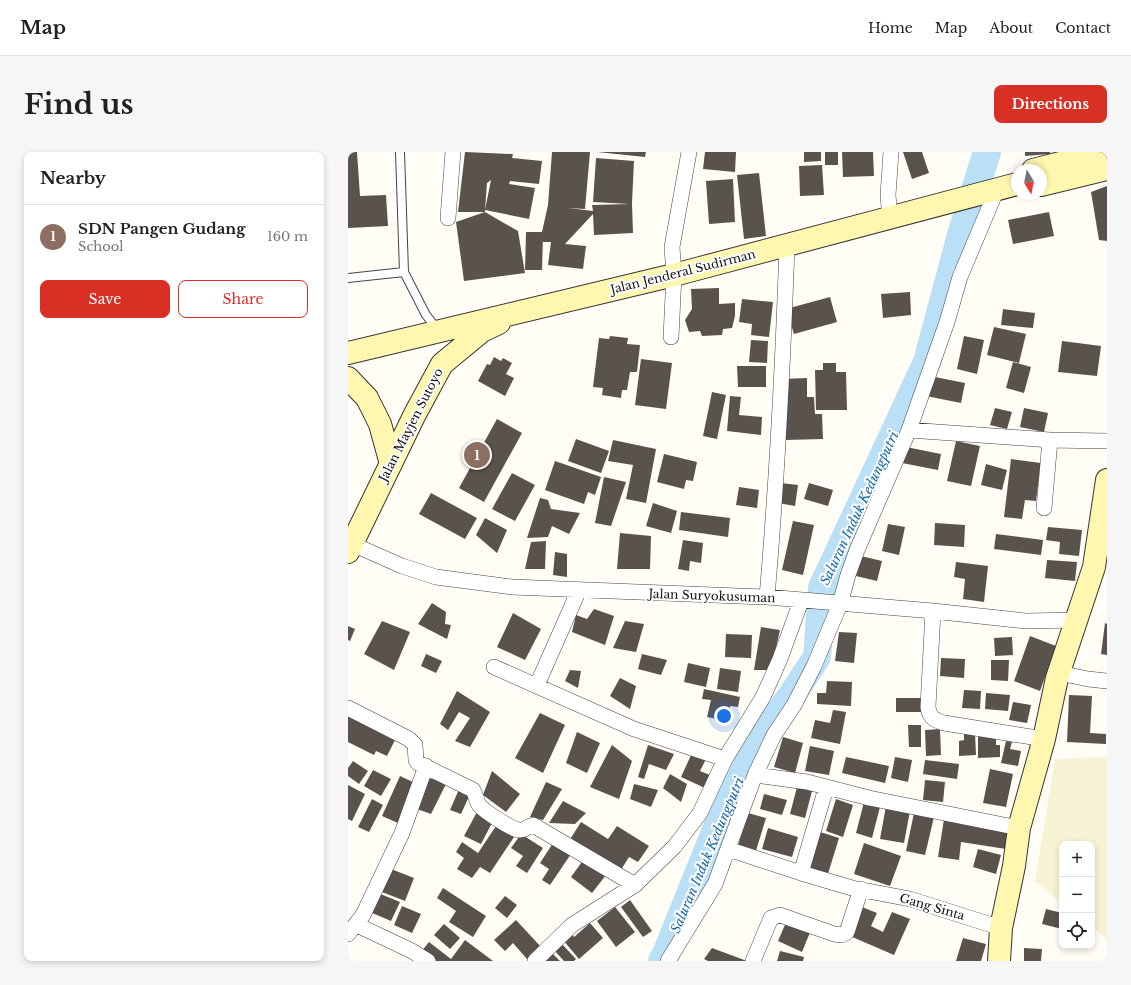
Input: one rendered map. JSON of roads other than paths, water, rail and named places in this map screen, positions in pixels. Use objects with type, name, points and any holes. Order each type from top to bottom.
[{"type":"main road","points":[[1047,166],[1103,152]]},
{"type":"main road","points":[[1047,184],[1107,169]]},
{"type":"main road","name":"Jalan Jenderal Sudirman","points":[[348,352],[674,275],[1000,188]]},
{"type":"main road","name":"Jalan Mayjen Sutoyo","points":[[350,548],[442,364],[482,331],[523,310]]},
{"type":"main road","points":[[348,378],[367,398],[380,424],[391,464]]},
{"type":"main road","points":[[999,961],[1001,928],[1014,866],[1019,828],[1044,739],[1059,673],[1077,620],[1100,569],[1107,480]]},
{"type":"street","points":[[448,218],[453,152]]},
{"type":"street","points":[[671,337],[674,275],[672,247],[689,152]]},
{"type":"street","points":[[890,218],[888,195],[891,152]]},
{"type":"street","points":[[668,961],[716,884],[755,775],[774,735],[794,705],[814,666],[857,550],[909,430],[947,322],[960,277],[1000,188]]},
{"type":"street","points":[[767,597],[774,516],[783,373],[787,245]]},
{"type":"street","points":[[909,430],[1050,440],[1107,441]]},
{"type":"street","points":[[1044,508],[1050,440]]},
{"type":"street","name":"Jalan Suryokusuman","points":[[350,548],[436,577],[512,586],[767,597],[933,611],[1026,621],[1077,620]]},
{"type":"street","points":[[537,685],[579,590]]},
{"type":"street","points":[[535,961],[572,926],[635,885],[675,846],[700,813],[725,759],[763,697],[807,601]]},
{"type":"street","points":[[933,611],[928,707],[929,714],[937,721],[944,723],[1044,739]]},
{"type":"street","points":[[494,667],[634,729],[725,759]]},
{"type":"street","points":[[1059,673],[1107,681]]},
{"type":"street","points":[[348,708],[409,740],[415,745],[416,760],[473,790],[479,804],[484,810],[517,830],[533,826],[635,885]]},
{"type":"street","points":[[426,766],[402,833],[352,930],[412,951],[428,961]]},
{"type":"street","points":[[755,775],[807,782],[826,788],[1019,828]]},
{"type":"street","points":[[801,873],[826,788]]},
{"type":"street","name":"Gang Sinta","points":[[728,849],[801,873],[861,889],[910,899],[1001,928]]},
{"type":"street","points":[[753,961],[771,918],[776,916],[834,934],[842,935],[847,932],[861,889]]},
{"type":"lane","points":[[400,152],[404,272],[426,315],[438,331]]},
{"type":"lane","points":[[348,278],[404,272]]},
{"type":"waterway","name":"Saluran Induk Kedungputri","points":[[662,961],[732,790],[764,733],[792,695],[817,657],[822,588],[927,362],[961,235],[987,152]]},
{"type":"place","name":"SDN Pangen Gudang","points":[[477,455]]}]
